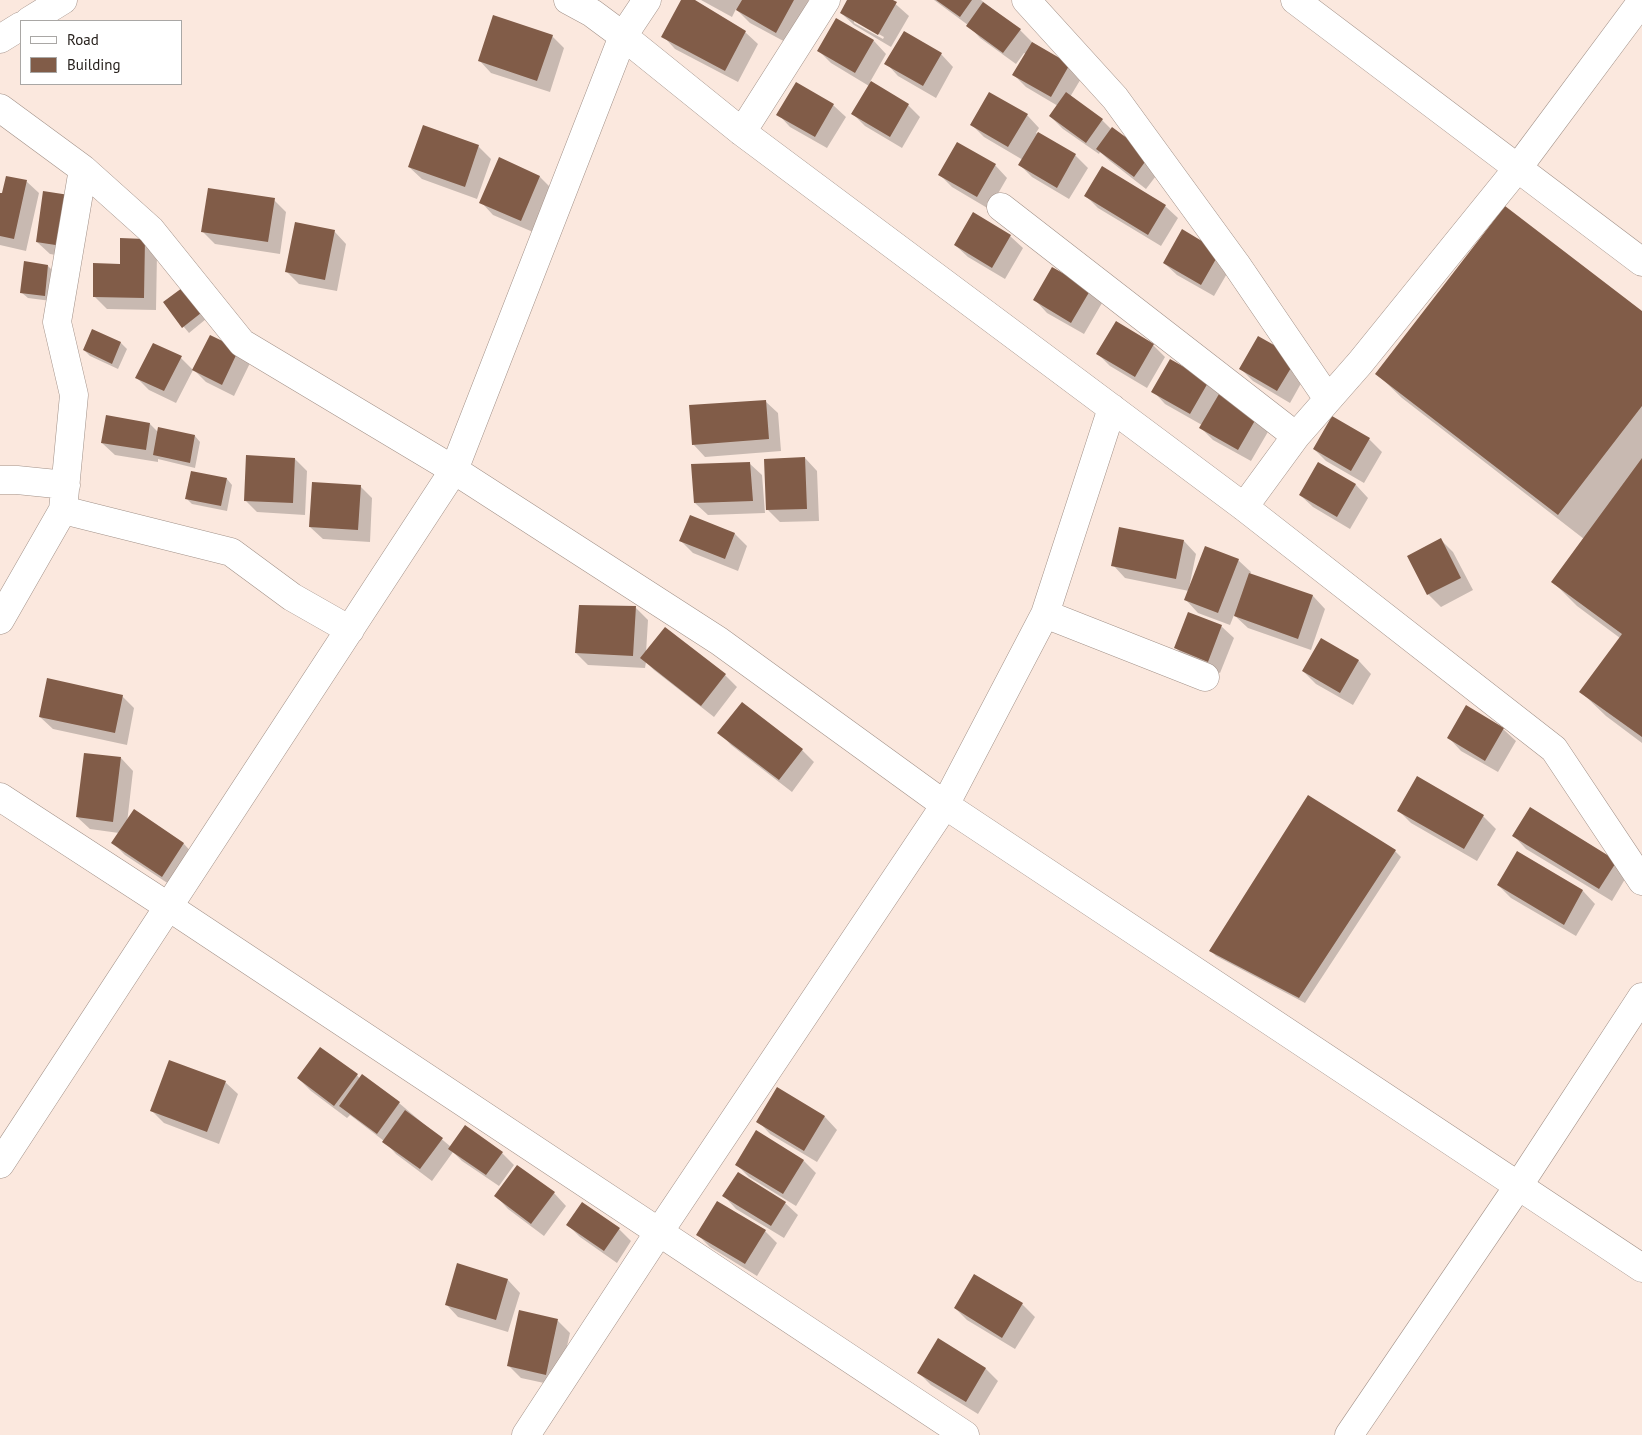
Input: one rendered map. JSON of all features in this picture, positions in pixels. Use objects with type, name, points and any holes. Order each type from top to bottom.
[{"type":"street","points":[[31,20],[63,0]]},
{"type":"street","points":[[568,0],[592,13],[623,36],[742,132],[1244,508],[1554,749],[1642,881]]},
{"type":"street","points":[[0,1164],[454,470],[623,36],[647,0]]},
{"type":"street","points":[[742,132],[826,0]]},
{"type":"street","points":[[1026,0],[1115,98],[1236,264],[1328,399]]},
{"type":"street","points":[[1294,0],[1642,262]]},
{"type":"street","points":[[1244,508],[1296,436],[1360,363],[1517,169],[1642,1]]},
{"type":"street","points":[[0,39],[20,27]]},
{"type":"street","points":[[0,108],[83,169],[151,230],[242,343],[454,470],[719,641],[945,805],[1642,1268]]},
{"type":"street","points":[[0,620],[64,497],[74,395],[57,322],[83,169]]},
{"type":"street","points":[[1001,207],[1296,436]]},
{"type":"street","points":[[526,1435],[659,1232],[945,805],[1045,614],[1112,408]]},
{"type":"street","points":[[0,480],[17,480],[231,552],[292,596],[350,630]]},
{"type":"street","points":[[1045,614],[1205,676]]},
{"type":"street","points":[[0,797],[965,1435]]},
{"type":"street","points":[[1349,1435],[1519,1185],[1642,997]]},
{"type":"building","points":[[681,0],[695,0],[746,31],[725,71],[661,37]]},
{"type":"building","points":[[742,0],[794,0],[776,33],[736,10]]},
{"type":"building","points":[[847,0],[893,0],[897,2],[878,35],[840,13]]},
{"type":"building","points":[[936,0],[972,0],[960,17]]},
{"type":"building","points":[[983,2],[1021,29],[1003,53],[966,26]]},
{"type":"building","points":[[493,15],[553,35],[537,81],[478,61]]},
{"type":"building","points":[[836,18],[874,40],[855,73],[817,51]]},
{"type":"building","points":[[904,31],[942,53],[923,86],[884,64]]},
{"type":"building","points":[[1032,42],[1070,64],[1051,97],[1012,75]]},
{"type":"building","points":[[871,81],[909,104],[890,137],[851,114]]},
{"type":"building","points":[[796,82],[834,104],[815,137],[776,115]]},
{"type":"building","points":[[989,92],[1028,114],[1008,147],[970,125]]},
{"type":"building","points":[[1066,92],[1103,119],[1086,143],[1049,116]]},
{"type":"building","points":[[423,125],[479,145],[465,187],[408,167]]},
{"type":"building","points":[[1112,127],[1150,155],[1134,177],[1096,149]]},
{"type":"building","points":[[1038,132],[1076,154],[1057,188],[1018,165]]},
{"type":"building","points":[[957,142],[996,164],[977,197],[938,175]]},
{"type":"building","points":[[499,157],[540,176],[521,221],[479,203]]},
{"type":"building","points":[[1102,166],[1166,205],[1148,235],[1084,196]]},
{"type":"building","points":[[6,176],[27,180],[14,239],[0,236],[0,193],[2,193]]},
{"type":"building","points":[[208,188],[275,198],[268,242],[201,232]]},
{"type":"building","points":[[43,191],[69,195],[62,246],[36,242]]},
{"type":"building","points":[[1505,206],[1642,311],[1642,406],[1558,515],[1375,374]]},
{"type":"building","points":[[973,212],[1011,235],[992,268],[954,245]]},
{"type":"building","points":[[295,222],[335,230],[325,280],[285,272]]},
{"type":"building","points":[[1182,229],[1220,252],[1201,285],[1163,263]]},
{"type":"building","points":[[120,238],[145,239],[144,298],[93,297],[93,263],[120,264]]},
{"type":"building","points":[[24,261],[48,265],[45,296],[20,293]]},
{"type":"building","points":[[1052,267],[1091,289],[1071,323],[1033,300]]},
{"type":"building","points":[[182,288],[201,313],[182,328],[163,302]]},
{"type":"building","points":[[1116,321],[1154,344],[1135,377],[1096,354]]},
{"type":"building","points":[[92,329],[121,342],[112,364],[83,350]]},
{"type":"building","points":[[210,335],[239,349],[222,385],[192,370]]},
{"type":"building","points":[[1258,336],[1297,358],[1277,391],[1239,369]]},
{"type":"building","points":[[153,343],[182,356],[164,391],[135,378]]},
{"type":"building","points":[[1170,359],[1209,381],[1190,414],[1151,392]]},
{"type":"building","points":[[1219,394],[1257,417],[1238,450],[1199,428]]},
{"type":"building","points":[[766,400],[769,439],[692,445],[689,405]]},
{"type":"building","points":[[106,415],[150,423],[146,450],[101,443]]},
{"type":"building","points":[[1332,416],[1370,438],[1351,471],[1313,449]]},
{"type":"building","points":[[158,427],[195,435],[190,463],[153,455]]},
{"type":"building","points":[[246,455],[295,458],[293,503],[244,501]]},
{"type":"building","points":[[805,457],[807,509],[766,510],[764,459]]},
{"type":"building","points":[[1642,458],[1642,737],[1579,692],[1622,634],[1551,582]]},
{"type":"building","points":[[750,462],[753,501],[694,503],[691,464]]},
{"type":"building","points":[[1318,462],[1356,484],[1337,517],[1299,495]]},
{"type":"building","points":[[191,471],[227,478],[221,506],[185,499]]},
{"type":"building","points":[[312,482],[361,485],[358,530],[309,527]]},
{"type":"building","points":[[690,515],[735,533],[725,559],[679,541]]},
{"type":"building","points":[[1119,527],[1184,540],[1176,579],[1111,566]]},
{"type":"building","points":[[1441,538],[1461,578],[1427,595],[1407,556]]},
{"type":"building","points":[[1205,546],[1239,559],[1218,613],[1184,600]]},
{"type":"building","points":[[1249,573],[1313,595],[1298,639],[1234,616]]},
{"type":"building","points":[[579,605],[636,606],[633,656],[575,653]]},
{"type":"building","points":[[1188,612],[1222,625],[1208,662],[1174,648]]},
{"type":"building","points":[[665,627],[726,674],[701,706],[640,658]]},
{"type":"building","points":[[1321,638],[1359,660],[1340,693],[1302,671]]},
{"type":"building","points":[[47,678],[123,695],[115,733],[39,717]]},
{"type":"building","points":[[742,702],[803,749],[779,780],[717,733]]},
{"type":"building","points":[[1466,705],[1504,728],[1485,761],[1447,738]]},
{"type":"building","points":[[84,753],[121,757],[113,822],[76,817]]},
{"type":"building","points":[[1417,776],[1484,815],[1464,849],[1397,811]]},
{"type":"building","points":[[1308,795],[1396,850],[1299,998],[1209,951]]},
{"type":"building","points":[[1530,807],[1617,861],[1599,889],[1512,836]]},
{"type":"building","points":[[134,809],[184,843],[162,877],[111,843]]},
{"type":"building","points":[[1517,851],[1583,890],[1564,925],[1497,885]]},
{"type":"building","points":[[320,1047],[358,1074],[334,1106],[297,1078]]},
{"type":"building","points":[[169,1060],[226,1081],[207,1132],[150,1111]]},
{"type":"building","points":[[362,1074],[400,1102],[377,1134],[339,1106]]},
{"type":"building","points":[[777,1087],[825,1116],[804,1151],[756,1122]]},
{"type":"building","points":[[405,1110],[443,1138],[420,1169],[382,1142]]},
{"type":"building","points":[[465,1125],[503,1152],[486,1175],[448,1149]]},
{"type":"building","points":[[756,1130],[804,1160],[783,1194],[735,1165]]},
{"type":"building","points":[[517,1165],[555,1192],[531,1224],[494,1196]]},
{"type":"building","points":[[738,1172],[786,1202],[771,1226],[722,1196]]},
{"type":"building","points":[[717,1201],[766,1230],[745,1264],[696,1235]]},
{"type":"building","points":[[582,1202],[620,1228],[604,1251],[566,1225]]},
{"type":"building","points":[[457,1263],[508,1279],[496,1320],[445,1305]]},
{"type":"building","points":[[974,1274],[1023,1303],[1002,1338],[954,1308]]},
{"type":"building","points":[[519,1310],[558,1319],[546,1375],[507,1366]]},
{"type":"building","points":[[938,1338],[986,1368],[966,1402],[917,1373]]}]
